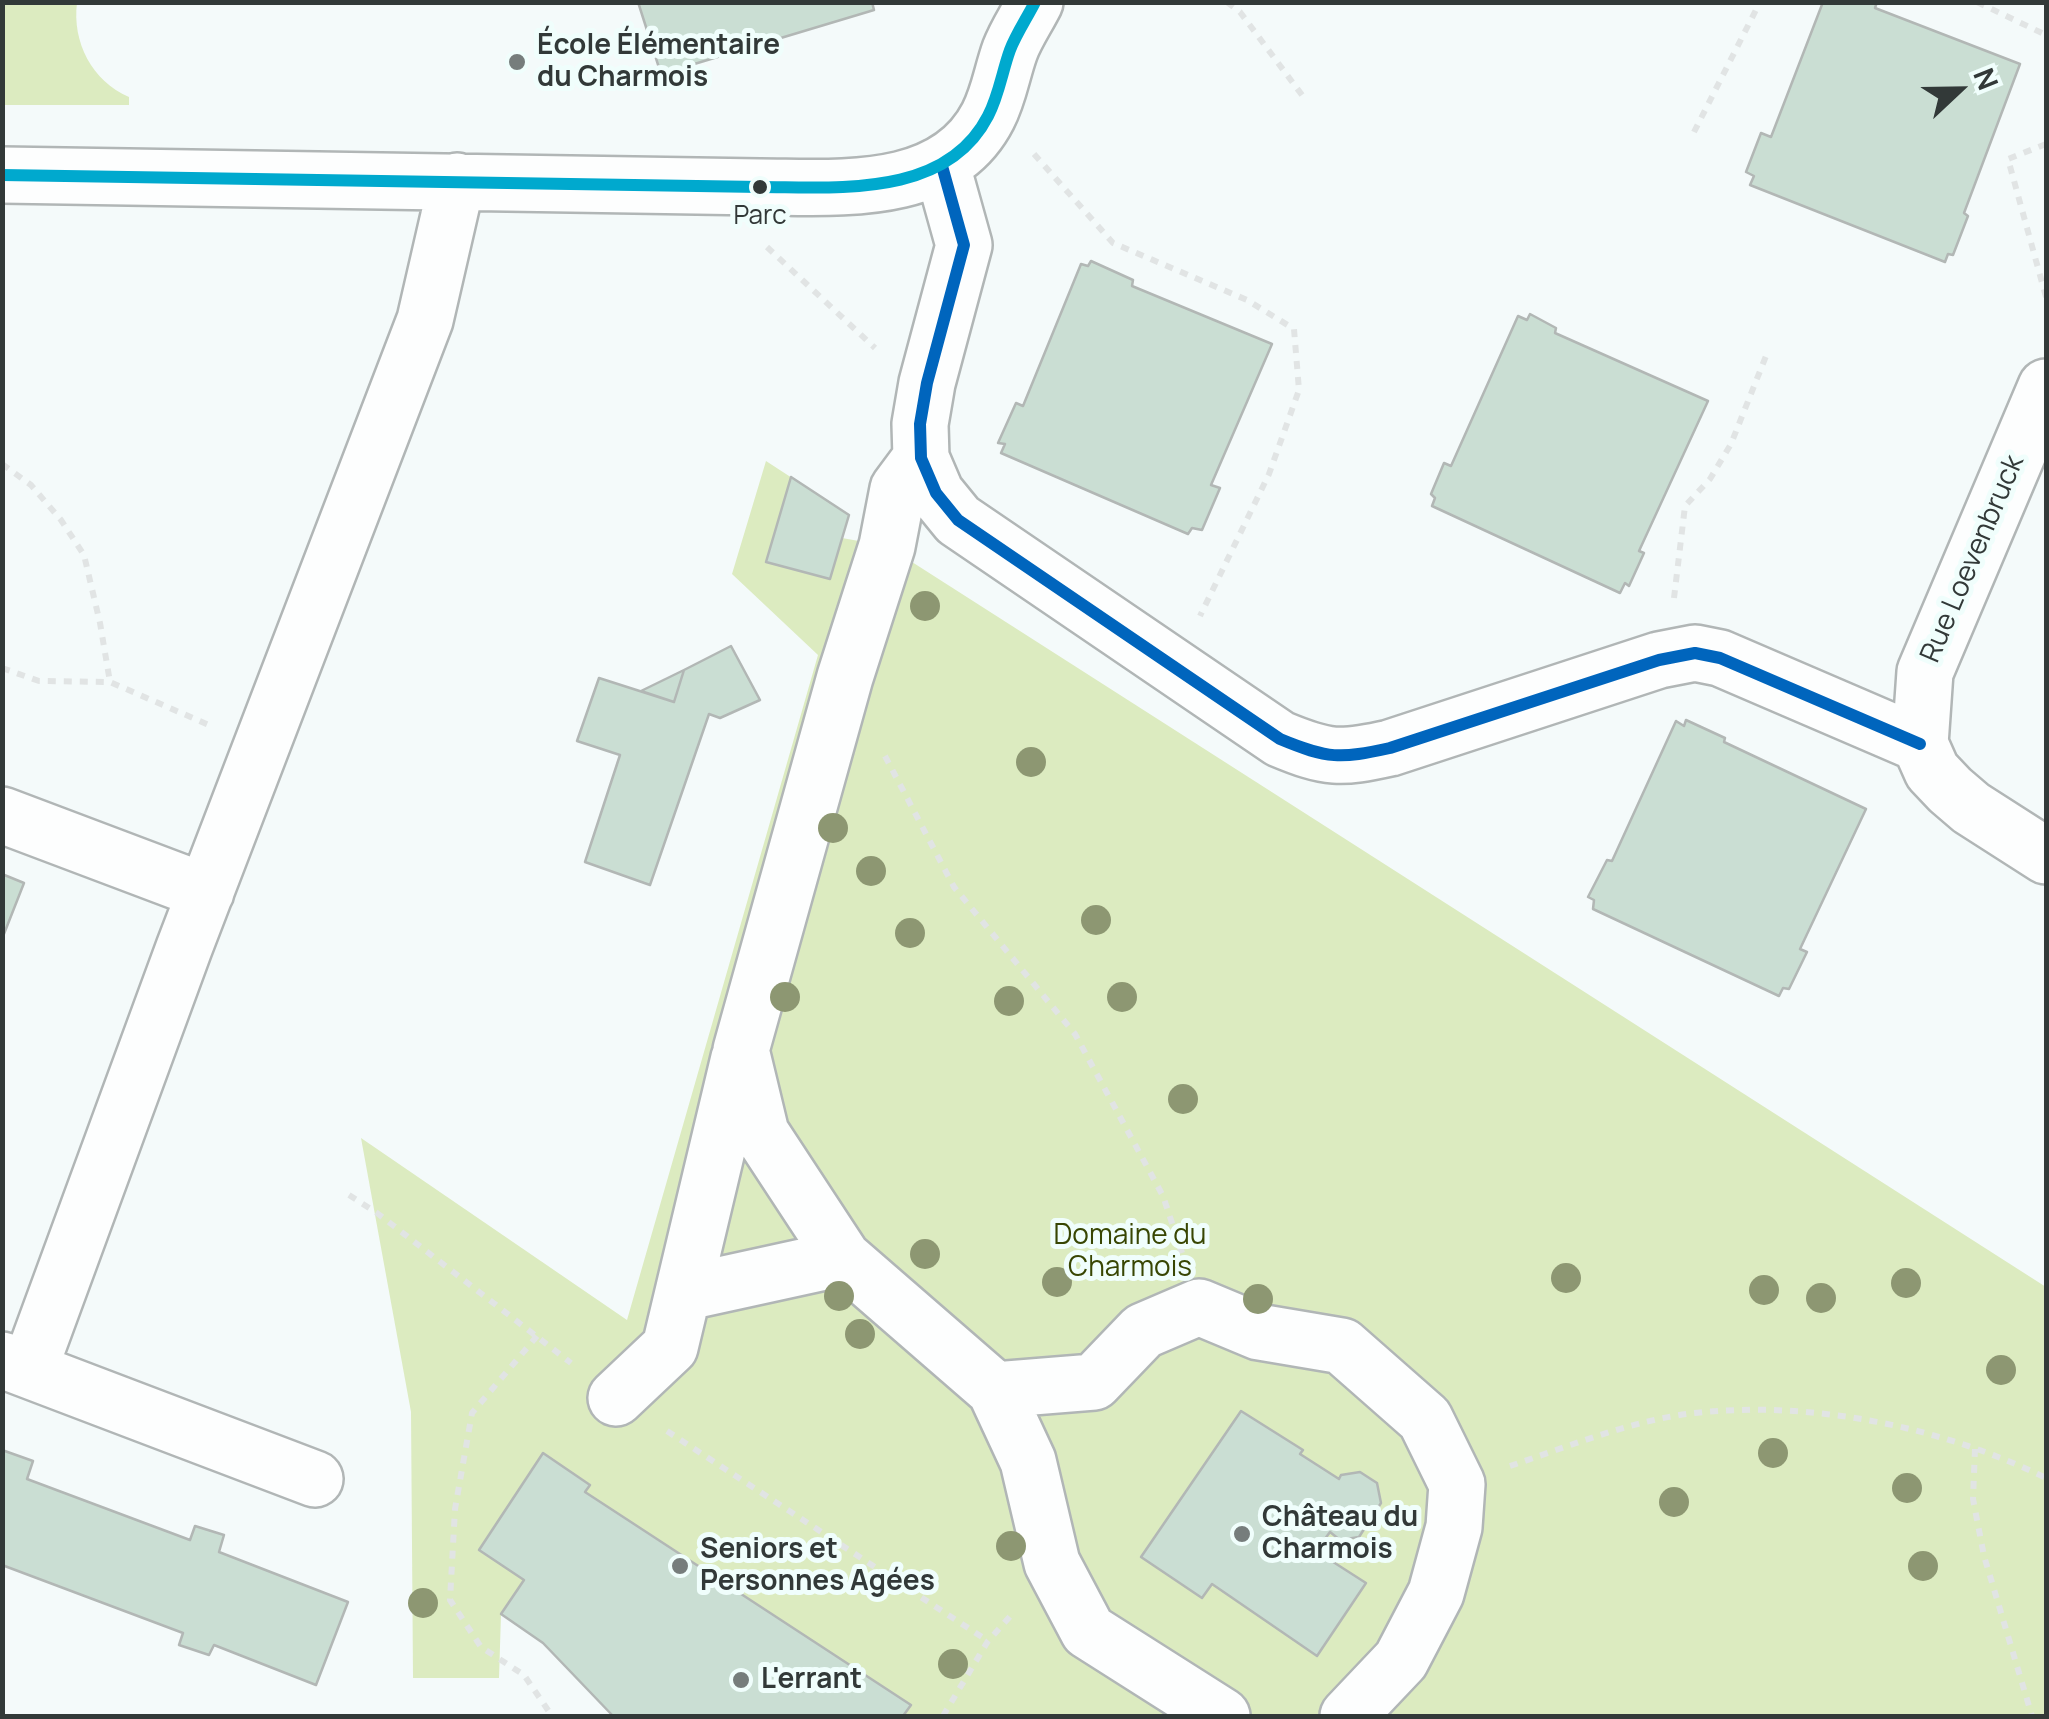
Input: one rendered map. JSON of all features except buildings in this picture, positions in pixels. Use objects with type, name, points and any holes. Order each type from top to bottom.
[{"type":"street","points":[[2,174],[840,187],[878,184],[942,166],[961,151],[986,120],[996,98],[1018,18]]},
{"type":"street","points":[[942,166],[964,245],[920,424],[920,458],[936,492],[958,520],[1280,740],[1318,755],[1347,757],[1390,748],[1666,659],[1694,654],[1720,658],[1920,744],[1932,772],[1950,790],[2046,856]]},
{"type":"street","points":[[315,1479],[16,1365],[206,892],[425,320],[458,181]]},
{"type":"street","name":"Rue Loevenbruck","points":[[1920,744],[1925,672],[2046,386]]},
{"type":"street","points":[[616,1398],[670,1347],[741,1050],[844,678],[888,546],[898,490],[920,458]]},
{"type":"street","points":[[2,816],[206,892]]},
{"type":"street","points":[[741,1050],[761,1132],[843,1258],[995,1390],[1028,1460],[1052,1563],[1088,1631],[1222,1716]]},
{"type":"street","points":[[683,1293],[843,1258]]},
{"type":"street","points":[[995,1390],[1094,1382],[1143,1331],[1199,1307],[1259,1332],[1342,1346],[1425,1420],[1457,1484],[1454,1528],[1436,1593],[1401,1660],[1348,1716]]},
{"type":"path","points":[[1227,2],[1240,12],[1302,94]]},
{"type":"path","points":[[1694,132],[1760,2]]},
{"type":"path","points":[[1977,2],[2046,35]]},
{"type":"path","points":[[2046,144],[2008,159],[2046,297]]},
{"type":"path","points":[[1024,148],[1036,156],[1113,243],[1248,300],[1294,329],[1299,390],[1269,474],[1175,666]]},
{"type":"path","points":[[766,246],[880,354]]},
{"type":"path","points":[[1666,659],[1685,506],[1710,480],[1731,444],[1768,352]]},
{"type":"path","points":[[2,464],[31,485],[84,555],[110,682]]},
{"type":"path","points":[[2,668],[39,682],[110,682],[261,748]]},
{"type":"path","points":[[883,752],[954,888],[1075,1034],[1163,1196],[1199,1307]]},
{"type":"path","points":[[536,1336],[472,1413],[455,1509],[450,1600],[481,1647],[524,1675],[552,1716]]},
{"type":"path","points":[[1457,1484],[1623,1429],[1694,1413],[1764,1411],[1828,1415],[1900,1428],[1975,1450],[2046,1478]]},
{"type":"path","points":[[1975,1450],[1973,1499],[1984,1556],[2032,1716]]},
{"type":"path","points":[[943,1716],[988,1640],[1023,1602],[1063,1586]]},
{"type":"green space","points":[[2,3],[77,3],[78,32],[87,59],[105,81],[129,97],[129,105],[3,105]]},
{"type":"green space","name":"Domaine du Charmois","points":[[766,461],[849,515],[842,538],[887,546],[2046,1287],[2046,1716],[903,1716],[910,1705],[585,1492],[590,1484],[543,1454],[524,1580],[501,1614],[499,1678],[413,1678],[411,1412],[361,1138],[627,1320],[818,655],[732,574]]},
{"type":"transit line","points":[[2,175],[790,187],[887,182],[946,162],[969,143],[992,108],[1010,50],[1035,2]]},
{"type":"transit line","points":[[942,166],[964,245],[920,424],[921,458],[936,493],[958,520],[1280,739],[1334,755],[1373,752],[1659,660],[1695,653],[1720,658],[1920,744]]},
{"type":"place","name":"École Élémentaire du Charmois","points":[[517,62]]},
{"type":"place","name":"Parc","points":[[760,187]]},
{"type":"place","name":"Château du Charmois","points":[[1242,1534]]},
{"type":"place","name":"Seniors et Personnes Agées","points":[[680,1566]]},
{"type":"place","name":"L'errant","points":[[741,1680]]}]
